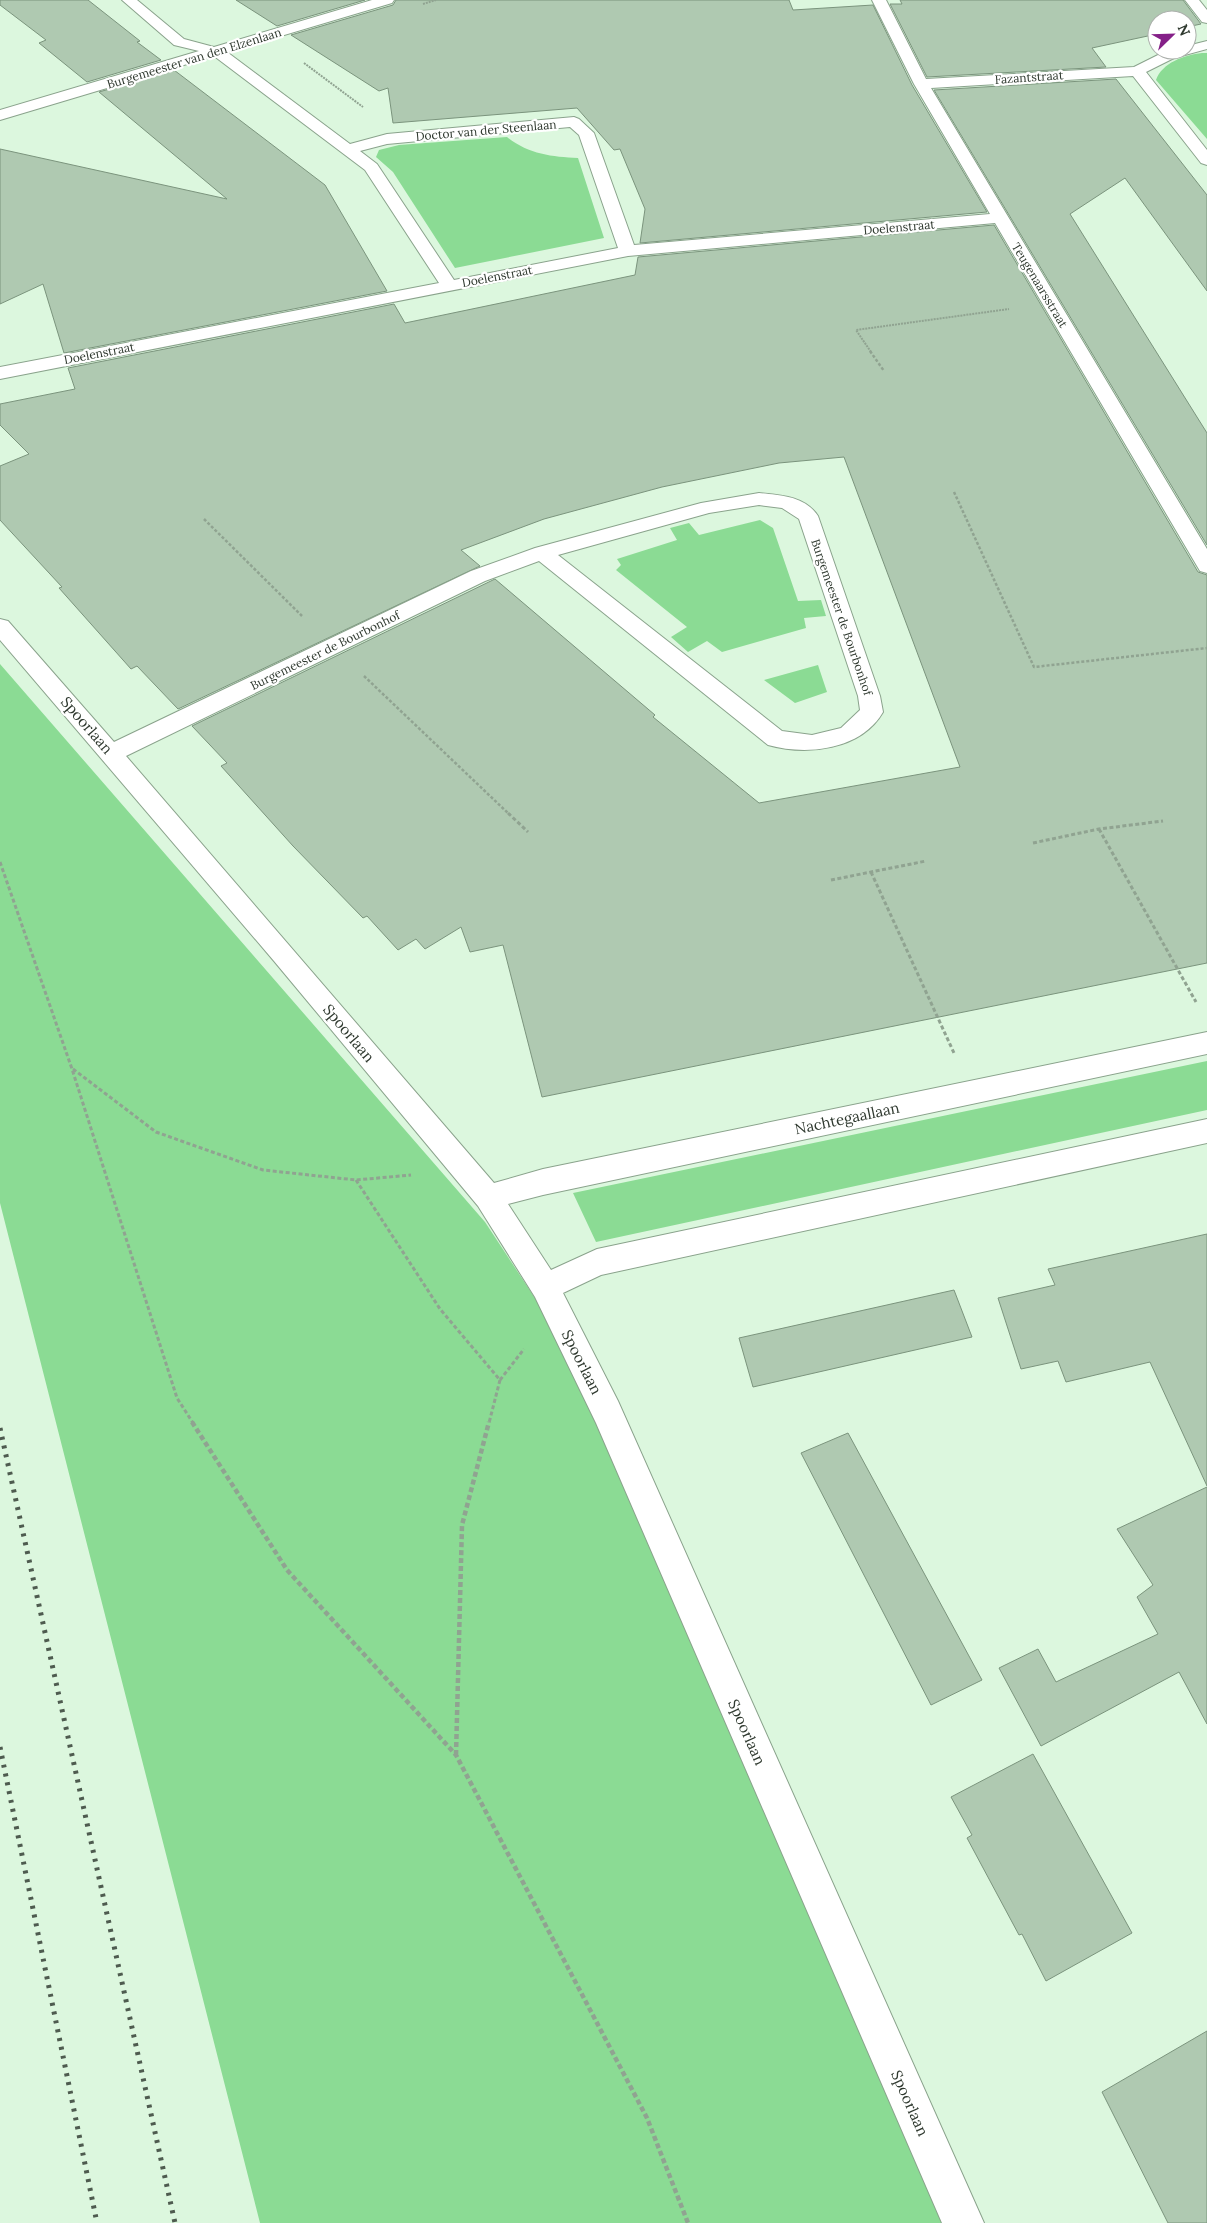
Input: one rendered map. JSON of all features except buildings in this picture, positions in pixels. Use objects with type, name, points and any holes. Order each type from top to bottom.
[{"type":"street","points":[[129,0],[178,42],[218,52],[371,167],[448,285]]},
{"type":"street","name":"Burgemeester van den Elzenlaan","points":[[0,115],[218,52],[387,0]]},
{"type":"street","name":"Teugenaarsstraat","points":[[879,0],[921,84],[1207,566]]},
{"type":"street","points":[[1192,0],[1207,19]]},
{"type":"street","name":"Fazantstraat","points":[[921,84],[1137,71],[1169,55],[1207,44]]},
{"type":"street","points":[[1137,71],[1207,160]]},
{"type":"street","name":"Doctor van der Steenlaan","points":[[349,149],[387,139],[574,122],[586,133],[628,251]]},
{"type":"street","name":"Doelenstraat","points":[[0,373],[628,251],[1000,218]]},
{"type":"street","name":"Burgemeester de Bourbonhof","points":[[112,753],[478,576],[542,553],[708,507],[759,499],[787,502],[808,516],[869,696],[872,712],[848,734],[812,743],[776,739],[542,553]]},
{"type":"street","name":"Spoorlaan","points":[[0,626],[112,753],[488,1197],[545,1287],[606,1412],[963,2223]]},
{"type":"street","name":"Nachtegaallaan","points":[[488,1197],[544,1182],[1207,1043]]},
{"type":"street","points":[[545,1287],[597,1262],[1207,1131]]},
{"type":"path","points":[[298,59],[388,125],[387,139]]},
{"type":"path","points":[[884,371],[856,330],[1052,306]]},
{"type":"path","points":[[954,492],[1034,667],[1207,648]]},
{"type":"path","points":[[204,519],[333,646],[528,832]]},
{"type":"path","points":[[1033,843],[1099,829],[1163,821]]},
{"type":"path","points":[[1099,829],[1198,1006]]},
{"type":"path","points":[[830,880],[926,861]]},
{"type":"path","points":[[0,862],[72,1069],[177,1398],[287,1570],[456,1755],[647,2118],[688,2223]]},
{"type":"path","points":[[871,872],[973,1092]]},
{"type":"path","points":[[72,1069],[156,1132],[263,1170],[356,1180],[464,1170]]},
{"type":"path","points":[[356,1180],[440,1309],[500,1380],[462,1525],[456,1755]]},
{"type":"green space","points":[[1207,53],[1207,139],[1156,80],[1168,65],[1178,60],[1197,60],[1197,54]]},
{"type":"green space","points":[[507,137],[523,147],[541,154],[578,158],[604,238],[455,268],[393,172],[376,157],[379,150],[399,145]]},
{"type":"green space","points":[[760,520],[773,528],[798,601],[821,600],[826,616],[804,618],[806,628],[722,652],[707,641],[688,652],[671,637],[687,627],[616,570],[621,565],[617,559],[677,540],[670,528],[689,523],[699,535]]},
{"type":"green space","points":[[0,664],[485,1222],[552,1324],[960,2223],[260,2223],[0,1203]]},
{"type":"green space","points":[[818,665],[827,692],[795,703],[764,680]]},
{"type":"green space","points":[[1207,1061],[1207,1110],[596,1242],[573,1193]]},
{"type":"railway","points":[[0,1428],[175,2223]]},
{"type":"railway","points":[[0,1747],[97,2223]]}]
